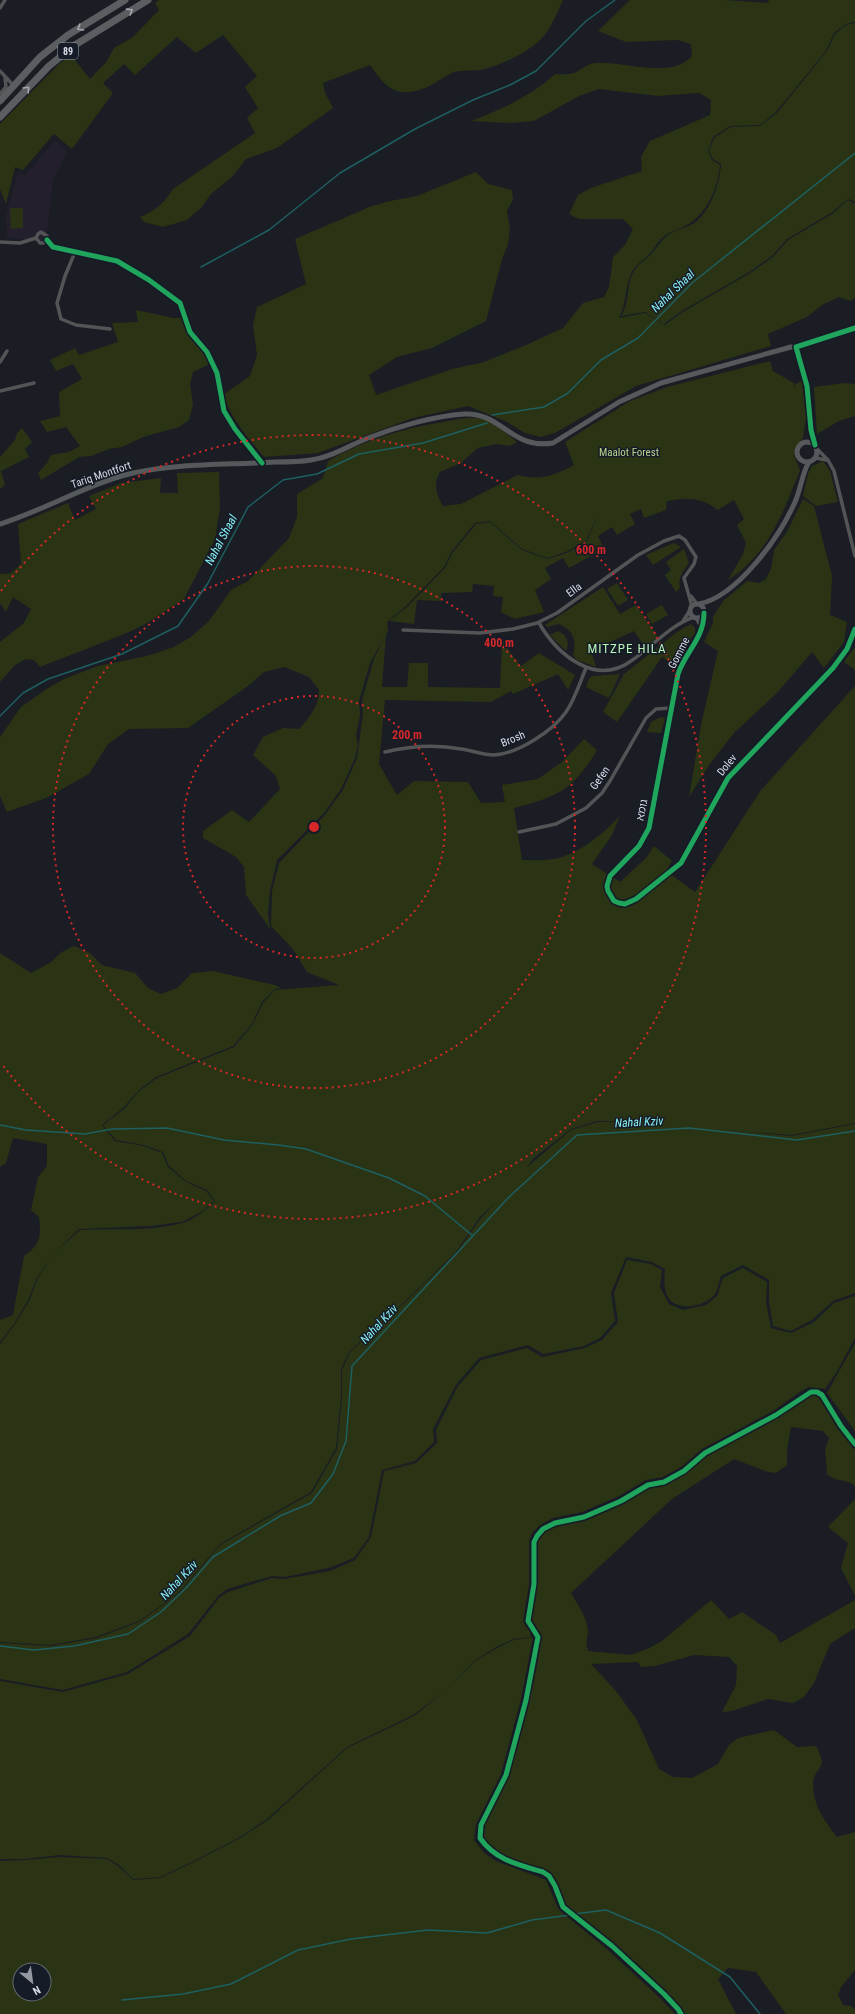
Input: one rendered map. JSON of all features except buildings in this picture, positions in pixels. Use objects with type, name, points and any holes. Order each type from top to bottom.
[{"type":"highway","name":"89","points":[[0,101],[40,57],[68,35],[125,0]]},
{"type":"highway","name":"89","points":[[0,117],[49,66],[75,45],[148,0]]},
{"type":"main road","name":"Tariq Montfort","points":[[0,524],[133,473],[158,469],[311,460],[325,457],[389,431],[440,418],[465,414],[484,417],[532,444],[541,445],[553,443],[619,402],[642,390],[668,381],[796,347]]},
{"type":"main road","points":[[716,597],[690,609],[695,618],[701,617],[716,597],[748,571],[774,540],[795,502],[809,462],[815,458],[815,447],[811,430],[807,386],[796,347]]},
{"type":"main road","points":[[804,474],[797,453],[811,430]]},
{"type":"main road","points":[[802,443],[809,442],[815,447]]},
{"type":"main road","points":[[800,459],[809,462]]},
{"type":"main road","points":[[698,604],[704,611]]},
{"type":"street","points":[[0,8],[5,0]]},
{"type":"street","points":[[0,71],[14,86]]},
{"type":"street","points":[[0,94],[6,87],[5,78]]},
{"type":"street","points":[[0,242],[20,243],[36,238],[39,233],[43,232],[53,247],[110,259],[149,280],[180,303],[190,332],[207,352],[217,373],[224,411],[235,429],[262,463]]},
{"type":"street","points":[[36,238],[42,243],[47,240]]},
{"type":"street","points":[[75,252],[65,276],[57,303],[61,319],[76,325],[110,329]]},
{"type":"street","points":[[796,347],[855,328]]},
{"type":"street","points":[[0,362],[7,351]]},
{"type":"street","points":[[0,391],[34,383]]},
{"type":"street","points":[[815,447],[828,460],[834,471],[855,556]]},
{"type":"street","points":[[815,458],[828,460]]},
{"type":"street","name":"Ella","points":[[403,630],[480,633],[513,629],[539,623],[557,613],[626,563],[673,537],[682,536],[696,557],[694,564],[684,578],[688,592]]},
{"type":"street","points":[[688,592],[698,604]]},
{"type":"street","points":[[681,623],[690,609],[688,592]]},
{"type":"street","points":[[702,631],[704,611]]},
{"type":"street","points":[[539,623],[548,637],[565,654],[586,668],[608,670],[626,665],[681,623],[695,618],[702,625],[702,631]]},
{"type":"street","name":"Dolev","points":[[614,901],[625,904],[636,899],[681,863],[728,778],[833,668],[847,649],[855,629]]},
{"type":"street","name":"Gomme","points":[[671,708],[681,666],[702,631]]},
{"type":"street","name":"Brosh","points":[[385,752],[406,748],[432,746],[492,755],[518,748],[535,739],[560,719],[569,706],[586,668]]},
{"type":"street","name":"גומא","points":[[614,901],[607,886],[610,876],[638,846],[649,828],[671,708]]},
{"type":"street","name":"Gefen","points":[[519,832],[556,824],[586,808],[602,792],[610,781],[646,718],[656,709],[671,708]]},
{"type":"street","points":[[681,2014],[664,1994],[612,1946],[563,1907],[550,1876],[543,1872],[498,1856],[488,1849],[480,1838],[481,1825],[506,1775],[533,1667],[538,1637],[528,1621],[534,1584],[534,1542],[543,1529],[555,1523],[584,1517],[621,1501],[648,1485],[664,1482],[684,1471],[705,1453],[776,1415],[811,1392],[817,1392],[822,1395],[841,1426],[855,1444]]},
{"type":"shaded area","points":[[55,140],[67,152],[53,181],[46,243],[7,237],[6,215],[18,173],[26,175]]},
{"type":"green space","points":[[159,0],[563,0],[551,26],[541,39],[522,53],[492,67],[481,70],[454,72],[425,88],[406,92],[392,89],[386,85],[370,65],[323,83],[325,93],[333,108],[277,148],[246,159],[232,177],[211,194],[201,208],[187,220],[163,227],[144,222],[140,217],[159,206],[173,189],[255,133],[247,118],[258,108],[245,87],[257,76],[223,35],[196,53],[177,37],[135,75],[124,64],[103,83],[113,93],[72,149],[54,134],[23,170],[15,167],[6,204],[0,189],[0,124],[59,64],[71,55],[90,79],[107,61],[114,48],[133,37],[159,10],[155,3]]},
{"type":"green space","points":[[630,0],[725,0],[768,3],[769,0],[855,0],[855,22],[846,24],[834,33],[826,51],[776,112],[760,125],[730,126],[713,137],[708,151],[712,160],[720,165],[717,183],[710,200],[693,221],[664,237],[658,242],[649,255],[636,266],[632,272],[628,284],[624,305],[619,318],[645,313],[665,325],[681,313],[752,272],[774,256],[788,240],[832,214],[848,200],[855,204],[855,298],[850,301],[839,297],[822,305],[807,317],[768,334],[771,346],[636,386],[555,433],[541,437],[525,433],[505,421],[468,406],[413,418],[318,453],[264,457],[236,421],[223,395],[250,376],[257,355],[253,325],[257,307],[306,284],[295,239],[372,206],[417,196],[476,172],[488,184],[512,190],[513,199],[507,211],[510,229],[508,244],[502,259],[486,321],[432,348],[397,357],[369,375],[376,395],[452,369],[484,362],[526,345],[563,328],[583,303],[604,297],[609,287],[613,257],[625,245],[633,229],[623,219],[579,219],[569,214],[578,195],[591,188],[642,171],[641,157],[650,141],[710,115],[711,100],[699,93],[658,96],[599,89],[579,96],[534,121],[512,123],[471,121],[516,101],[536,89],[555,74],[572,74],[593,63],[608,63],[647,68],[672,67],[683,63],[692,56],[691,44],[677,40],[626,42],[598,31]]},
{"type":"green space","points":[[855,23],[855,202],[848,199],[831,213],[787,239],[773,255],[751,271],[680,312],[664,324],[645,312],[621,316],[626,304],[630,279],[636,268],[668,235],[695,223],[703,215],[711,201],[719,179],[721,164],[713,159],[709,151],[714,138],[731,127],[760,126],[777,113],[827,51],[835,34],[846,25]]},
{"type":"green space","points":[[10,208],[23,208],[23,228],[11,229]]},
{"type":"green space","points":[[179,306],[189,332],[204,352],[210,364],[193,372],[190,384],[193,405],[189,420],[179,427],[143,437],[122,447],[109,449],[91,456],[79,457],[41,480],[38,473],[47,463],[51,455],[69,452],[80,446],[66,427],[47,432],[40,421],[60,416],[59,392],[82,379],[73,364],[56,371],[50,360],[75,348],[79,355],[118,342],[112,323],[138,322],[136,310],[173,318],[182,318]]},
{"type":"green space","name":"Maalot Forest","points":[[770,361],[773,371],[794,383],[794,389],[795,384],[802,381],[806,417],[803,438],[794,456],[800,470],[773,532],[764,546],[742,570],[728,580],[743,554],[746,543],[737,525],[744,519],[734,500],[718,510],[700,500],[674,500],[667,501],[666,510],[644,518],[641,509],[630,514],[635,524],[617,535],[612,527],[598,536],[604,549],[569,568],[563,558],[545,568],[551,579],[535,590],[544,612],[515,619],[501,612],[503,597],[493,596],[494,586],[473,584],[472,592],[441,593],[441,601],[417,600],[414,624],[389,621],[407,607],[445,568],[453,552],[476,524],[490,522],[522,550],[548,559],[569,552],[587,541],[600,510],[586,541],[568,551],[548,558],[522,549],[490,521],[475,523],[452,551],[444,567],[406,606],[387,622],[388,631],[370,663],[359,701],[360,715],[356,735],[358,745],[355,758],[341,789],[324,813],[277,860],[270,891],[268,913],[270,929],[246,895],[244,867],[236,857],[203,838],[203,831],[232,810],[249,822],[280,789],[276,776],[253,755],[263,737],[283,728],[299,729],[310,716],[316,706],[319,690],[309,677],[284,667],[264,672],[248,686],[188,728],[129,729],[108,744],[89,774],[46,798],[7,812],[0,796],[0,737],[21,707],[64,679],[98,666],[147,656],[174,647],[191,637],[209,621],[231,590],[248,581],[289,538],[297,517],[297,494],[323,478],[328,461],[370,441],[399,431],[470,418],[483,419],[489,421],[517,442],[510,446],[496,444],[478,448],[461,463],[440,472],[436,489],[443,506],[461,504],[518,475],[525,477],[547,476],[561,472],[574,465],[565,442],[630,401],[667,387]]},
{"type":"green space","points":[[845,383],[855,384],[855,416],[839,421],[817,434],[814,387]]},
{"type":"green space","points":[[22,428],[32,442],[25,449],[29,457],[1,471],[5,485],[0,489],[0,457],[15,440],[17,433]]},
{"type":"green space","points":[[823,461],[830,471],[838,502],[816,506],[803,496],[808,474],[812,466]]},
{"type":"green space","points":[[219,472],[220,508],[215,539],[184,599],[144,625],[40,667],[34,660],[26,659],[15,665],[0,682],[0,642],[24,623],[31,609],[13,597],[6,612],[0,603],[0,574],[11,573],[21,564],[18,524],[68,503],[75,520],[96,509],[89,496],[121,483],[161,478],[160,493],[178,493],[177,473]]},
{"type":"green space","points":[[803,499],[814,506],[832,576],[830,615],[847,622],[844,642],[824,668],[812,652],[777,693],[734,733],[709,765],[689,797],[701,725],[718,651],[704,642],[713,623],[713,617],[723,601],[747,581],[759,583],[766,579],[771,569],[774,550],[788,530]]},
{"type":"green space","points":[[674,543],[681,547],[653,565],[646,555]]},
{"type":"green space","points":[[684,549],[689,563],[679,581],[680,588],[676,592],[665,575],[671,570],[666,562]]},
{"type":"green space","points":[[617,583],[628,600],[618,606],[607,589]]},
{"type":"green space","points":[[603,587],[620,614],[636,605],[658,637],[645,647],[634,631],[591,651],[596,667],[577,660],[573,655],[574,640],[573,636],[567,629],[558,624],[548,627],[545,625]]},
{"type":"green space","points":[[662,605],[668,615],[652,624],[646,614]]},
{"type":"green space","points":[[691,624],[695,628],[695,633],[673,664],[662,657],[617,722],[603,712],[624,674],[677,632]]},
{"type":"green space","points":[[558,631],[567,639],[568,645],[566,651],[550,635]]},
{"type":"green space","points":[[386,634],[382,687],[407,687],[409,663],[428,663],[428,687],[500,688],[502,642],[510,642],[508,650],[521,666],[539,653],[575,675],[568,690],[558,674],[513,694],[511,691],[491,702],[385,700],[379,764],[397,795],[414,781],[468,782],[481,803],[505,802],[502,785],[538,779],[563,761],[584,739],[597,750],[581,774],[572,783],[554,795],[514,808],[522,860],[549,860],[562,857],[581,849],[590,843],[620,816],[612,835],[592,864],[620,882],[647,857],[654,846],[672,861],[666,871],[695,892],[761,790],[855,686],[855,1123],[792,1135],[722,1130],[792,1136],[855,1124],[855,1293],[833,1301],[812,1320],[791,1331],[773,1326],[769,1301],[769,1280],[743,1265],[721,1276],[716,1292],[709,1300],[697,1305],[687,1306],[673,1303],[669,1299],[665,1286],[665,1269],[652,1262],[626,1257],[611,1293],[615,1321],[600,1338],[584,1346],[543,1354],[528,1345],[479,1358],[456,1385],[433,1429],[434,1442],[415,1461],[382,1470],[369,1537],[354,1558],[329,1568],[284,1577],[272,1576],[227,1589],[218,1596],[188,1634],[127,1672],[63,1690],[0,1679],[0,1643],[51,1646],[97,1638],[141,1621],[179,1593],[220,1545],[312,1493],[337,1449],[342,1398],[342,1370],[350,1352],[399,1308],[457,1252],[481,1218],[498,1200],[480,1217],[456,1252],[398,1308],[349,1352],[341,1369],[341,1398],[336,1448],[311,1492],[220,1544],[178,1593],[141,1620],[96,1637],[51,1645],[0,1642],[0,1344],[15,1324],[29,1301],[38,1278],[53,1254],[80,1230],[145,1229],[170,1226],[191,1220],[215,1201],[207,1190],[186,1181],[169,1166],[163,1152],[144,1145],[116,1140],[103,1125],[124,1109],[139,1091],[157,1078],[234,1047],[253,1024],[263,1003],[275,990],[339,985],[307,972],[292,948],[271,926],[272,891],[279,863],[324,816],[343,790],[357,758],[363,714],[362,700],[374,659]],"holes":[[[597,1121],[638,1122],[598,1122],[571,1130],[527,1167],[534,1158],[571,1129]]]},
{"type":"green space","points":[[855,648],[855,670],[844,662]]},
{"type":"green space","points":[[620,674],[609,698],[586,687],[592,676]]},
{"type":"green space","points":[[661,717],[665,718],[661,733],[647,732],[651,722]]},
{"type":"green space","points":[[74,946],[90,953],[102,965],[135,973],[148,988],[161,994],[177,988],[192,973],[213,971],[275,985],[281,988],[275,989],[262,1002],[252,1024],[233,1046],[156,1077],[139,1090],[123,1108],[102,1125],[115,1141],[144,1146],[162,1153],[168,1167],[186,1182],[206,1191],[214,1201],[203,1211],[182,1222],[150,1226],[79,1229],[53,1254],[37,1278],[28,1300],[14,1324],[0,1342],[0,1320],[13,1315],[24,1256],[34,1248],[40,1235],[39,1217],[31,1210],[38,1177],[47,1166],[47,1144],[13,1138],[6,1163],[0,1167],[0,953],[31,973],[51,962],[62,952]]},
{"type":"green space","points":[[627,1260],[651,1264],[662,1270],[660,1287],[669,1304],[683,1310],[706,1305],[717,1296],[723,1278],[743,1268],[767,1282],[766,1302],[771,1328],[791,1333],[814,1322],[834,1303],[855,1296],[855,1338],[836,1373],[825,1389],[809,1387],[801,1391],[773,1411],[702,1449],[681,1467],[663,1477],[646,1480],[619,1496],[582,1512],[553,1518],[540,1525],[532,1533],[529,1541],[529,1584],[523,1622],[530,1632],[531,1637],[514,1639],[498,1646],[474,1661],[445,1691],[413,1715],[347,1747],[267,1819],[242,1836],[160,1877],[133,1879],[119,1865],[107,1858],[60,1855],[25,1859],[0,1859],[0,1681],[63,1692],[128,1674],[190,1636],[219,1598],[228,1592],[272,1578],[284,1579],[330,1571],[355,1560],[371,1537],[384,1471],[416,1463],[437,1443],[436,1430],[458,1386],[481,1360],[527,1348],[542,1357],[585,1348],[602,1340],[618,1322],[614,1293]]},
{"type":"green space","points":[[855,1343],[855,1431],[827,1393]]},
{"type":"green space","points":[[814,1395],[819,1398],[838,1429],[855,1450],[855,1486],[851,1483],[835,1479],[827,1474],[825,1450],[829,1438],[823,1431],[791,1427],[787,1451],[787,1465],[776,1473],[768,1472],[734,1459],[672,1499],[571,1593],[586,1620],[588,1630],[588,1651],[631,1655],[662,1641],[711,1600],[729,1619],[742,1612],[776,1635],[780,1643],[855,1600],[855,1628],[830,1644],[814,1683],[804,1697],[793,1703],[768,1699],[732,1711],[722,1712],[736,1685],[737,1666],[729,1657],[694,1655],[655,1666],[641,1667],[638,1662],[591,1664],[616,1691],[637,1720],[659,1769],[673,1777],[692,1778],[718,1764],[729,1745],[738,1738],[774,1730],[797,1747],[816,1746],[822,1760],[813,1784],[815,1799],[820,1813],[837,1837],[855,1832],[855,1970],[841,1987],[838,1995],[843,2005],[851,2006],[855,2010],[855,2014],[786,2014],[756,1972],[728,1968],[718,1979],[736,2014],[684,2014],[681,2007],[633,1961],[565,1905],[552,1874],[545,1870],[500,1854],[490,1847],[483,1838],[486,1821],[505,1784],[514,1759],[528,1707],[539,1654],[542,1636],[532,1620],[537,1585],[537,1542],[539,1537],[556,1526],[585,1520],[622,1504],[649,1488],[665,1484],[686,1473],[706,1456],[778,1418],[805,1398]]},
{"type":"green space","points":[[855,1499],[855,1596],[841,1568],[848,1543],[828,1527]]},
{"type":"green space","points":[[533,1637],[521,1699],[501,1774],[476,1824],[474,1840],[484,1853],[496,1861],[546,1880],[559,1910],[608,1950],[660,1998],[675,2014],[0,2014],[0,1861],[60,1857],[107,1859],[118,1866],[133,1880],[160,1878],[242,1837],[268,1820],[347,1748],[414,1716],[445,1691],[475,1661],[514,1640]]},
{"type":"waterway","points":[[201,267],[269,230],[340,173],[415,129],[473,100],[510,85],[536,71],[586,21],[615,0]]},
{"type":"waterway","name":"Nahal Shaal","points":[[492,415],[544,407],[568,393],[601,360],[638,338],[692,283],[855,153]]},
{"type":"waterway","name":"Nahal Shaal","points":[[0,716],[23,693],[48,679],[122,654],[178,626],[208,583],[248,507],[283,480],[317,474],[359,454],[423,443],[487,423]]},
{"type":"waterway","points":[[0,1125],[26,1130],[85,1134],[112,1129],[167,1128],[224,1140],[306,1149],[389,1178],[425,1196],[473,1236]]},
{"type":"waterway","name":"Nahal Kziv","points":[[0,1646],[34,1650],[74,1646],[128,1634],[161,1612],[187,1587],[213,1557],[280,1516],[311,1503],[333,1474],[346,1441],[352,1366],[509,1197],[577,1135],[689,1128],[797,1140],[855,1131]]},
{"type":"waterway","points":[[574,1914],[606,1910],[660,1933],[730,1977],[760,2014]]},
{"type":"waterway","points":[[122,2000],[183,1994],[231,1984],[298,1950],[351,1939],[428,1930],[487,1933],[532,1920],[570,1915]]},
{"type":"cycle path","points":[[47,240],[53,247],[117,261],[149,280],[180,303],[190,332],[207,352],[217,373],[224,411],[235,429],[262,463]]},
{"type":"cycle path","points":[[815,445],[811,430],[807,386],[796,347],[855,328]]},
{"type":"cycle path","points":[[704,613],[701,630],[678,674],[649,828],[639,846],[610,876],[607,886],[608,891],[614,901],[619,903],[625,904],[636,899],[681,863],[728,778],[833,668],[847,649],[855,629]]},
{"type":"cycle path","points":[[681,2014],[664,1994],[612,1946],[563,1907],[555,1886],[549,1876],[543,1872],[516,1864],[500,1857],[480,1838],[481,1825],[506,1775],[526,1700],[538,1637],[528,1621],[534,1584],[534,1542],[543,1529],[555,1523],[584,1517],[621,1501],[648,1485],[664,1482],[684,1471],[705,1453],[776,1415],[811,1392],[817,1392],[822,1395],[841,1426],[855,1444]]},
{"type":"district","name":"MITZPE HILA","points":[[627,648]]}]
